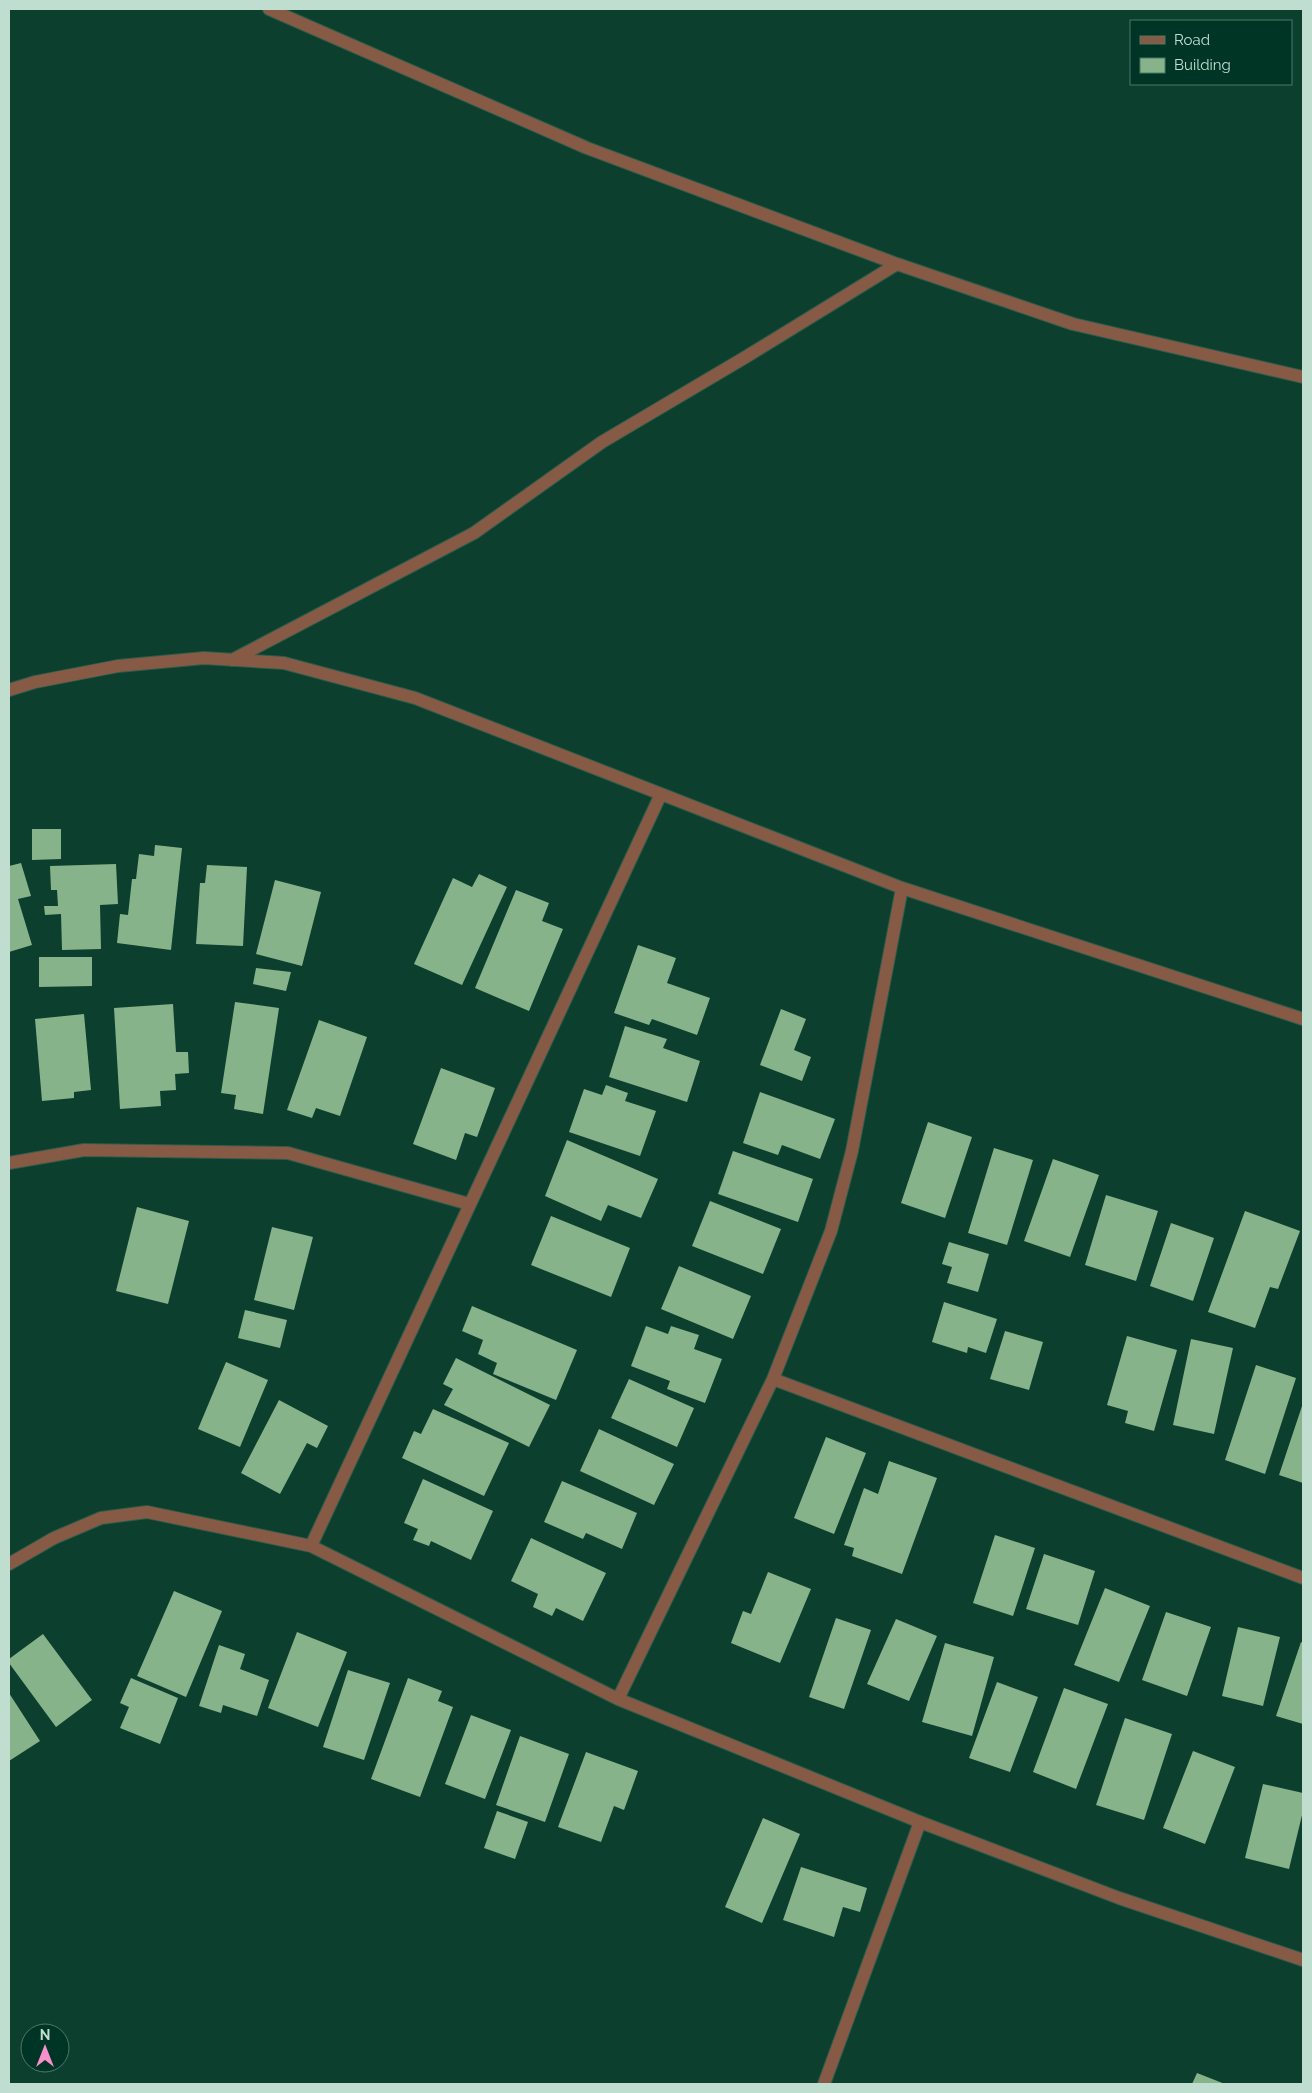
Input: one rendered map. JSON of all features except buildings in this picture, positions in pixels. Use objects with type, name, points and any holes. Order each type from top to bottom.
[{"type":"street","points":[[269,9],[587,148],[897,264],[1072,324],[1303,378]]},
{"type":"street","points":[[232,660],[474,533],[602,442],[897,264]]},
{"type":"street","points":[[9,690],[35,682],[118,666],[204,658],[284,664],[415,698],[902,888],[1303,1019]]},
{"type":"street","points":[[311,1546],[661,794]]},
{"type":"street","points":[[618,1699],[773,1380],[831,1231],[842,1192],[902,888]]},
{"type":"street","points":[[9,1163],[84,1150],[288,1153],[469,1204]]},
{"type":"street","points":[[773,1380],[1303,1578]]},
{"type":"street","points":[[9,1564],[54,1538],[101,1518],[147,1512],[311,1546],[618,1699],[920,1822],[1119,1898],[1303,1960]]},
{"type":"street","points":[[824,2084],[920,1822]]}]
